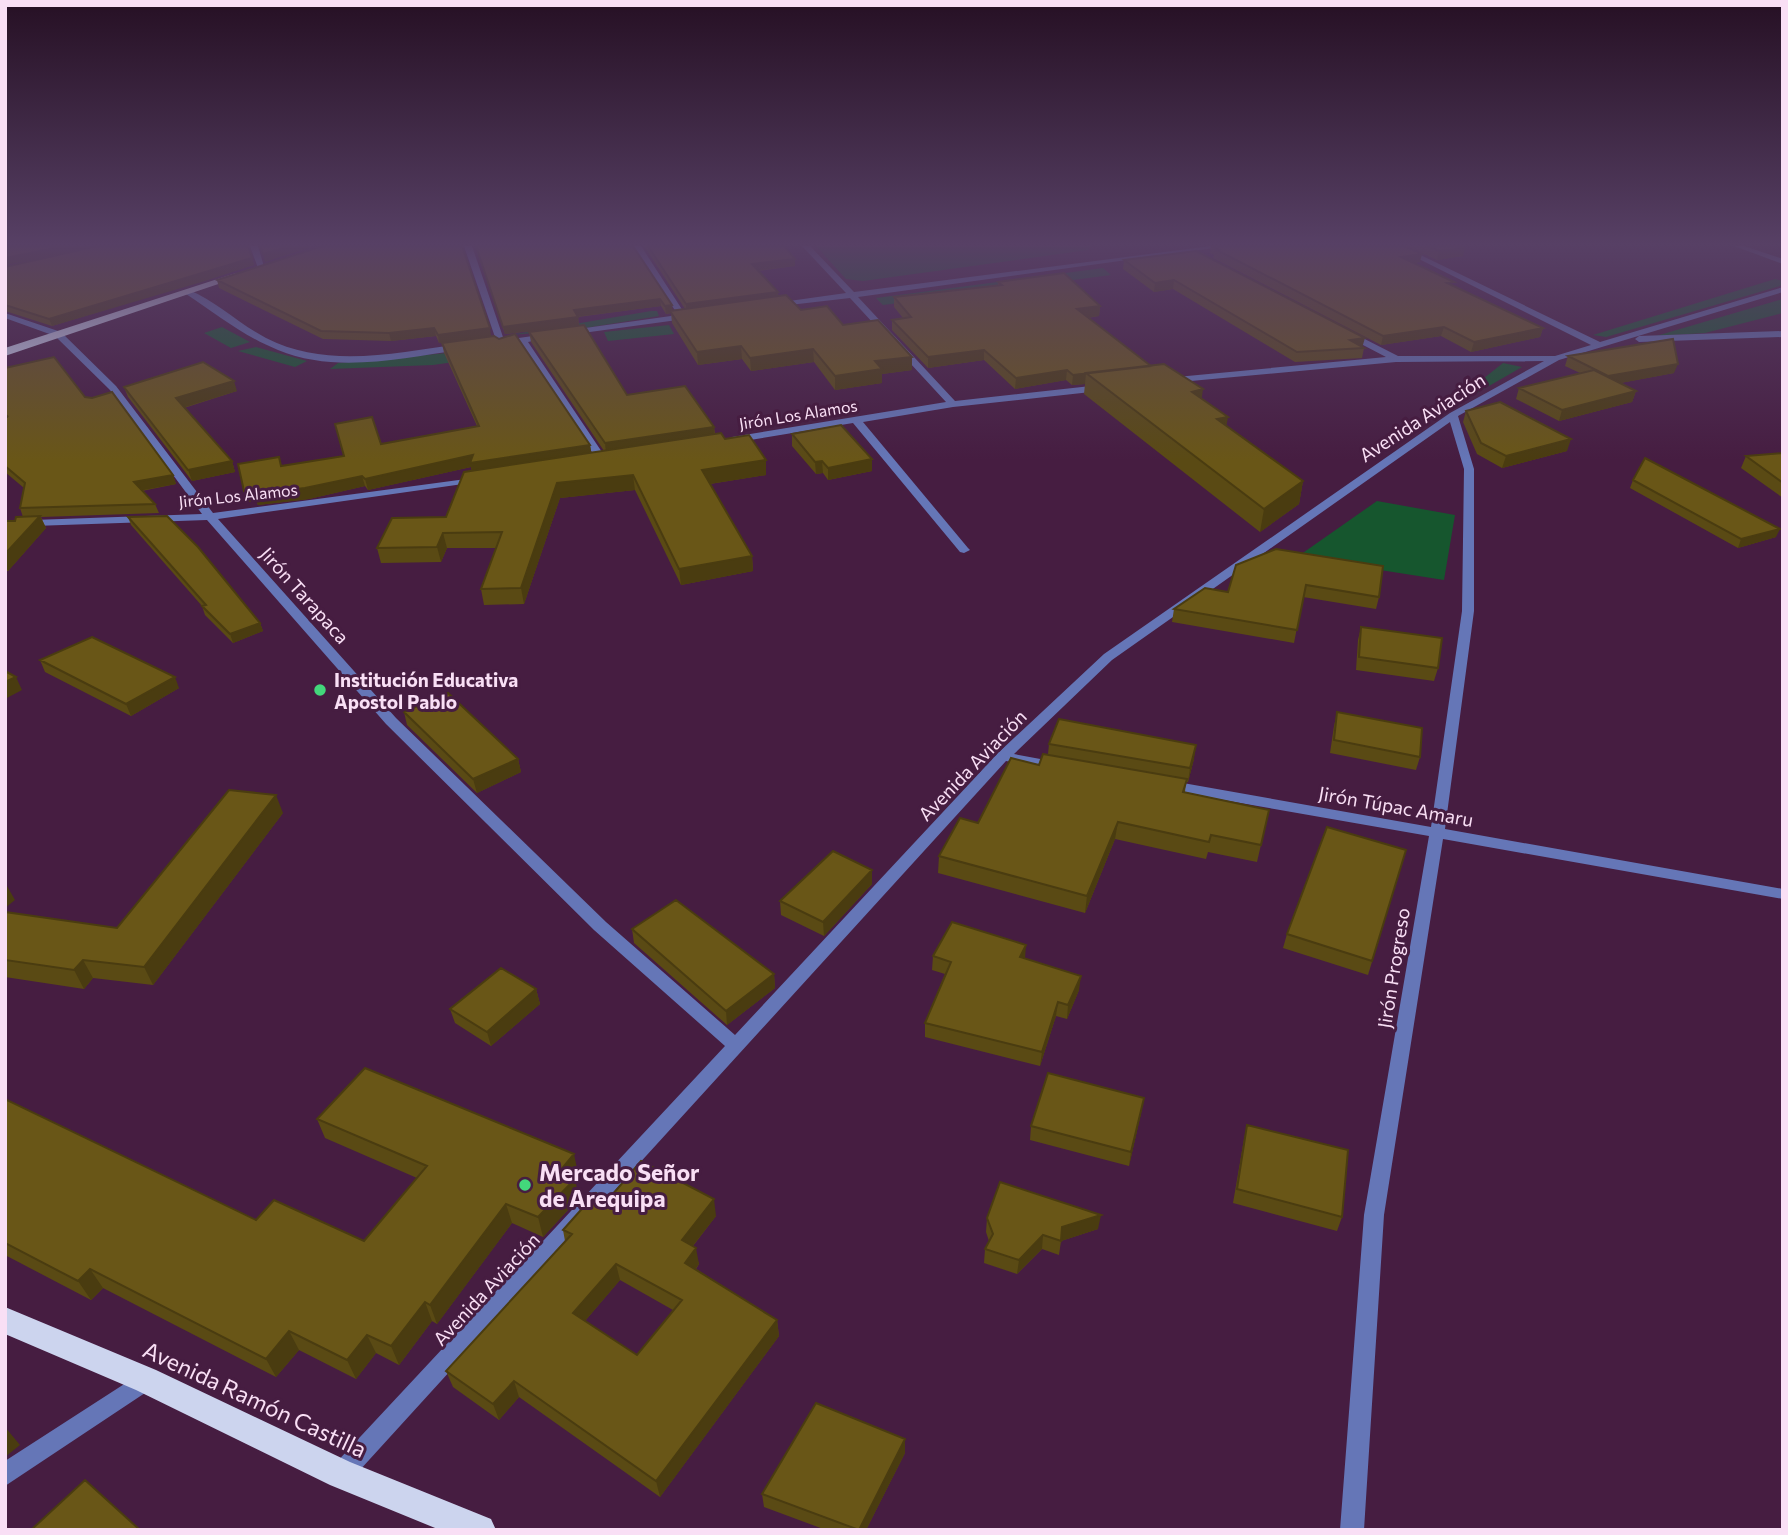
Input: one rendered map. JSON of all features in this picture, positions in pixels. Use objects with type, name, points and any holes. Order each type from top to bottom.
[{"type":"highway","points":[[5,352],[109,318]]},
{"type":"highway","name":"Avenida Ramón Castilla","points":[[5,1320],[146,1380],[341,1474],[480,1530]]},
{"type":"street","name":"Jirón Tarapaca","points":[[15,318],[58,334],[113,388],[210,517],[391,721],[600,926],[737,1047]]},
{"type":"street","points":[[229,318],[264,340],[287,350],[325,358],[373,358],[475,346]]},
{"type":"street","points":[[492,318],[501,343]]},
{"type":"street","points":[[488,344],[679,318]]},
{"type":"street","points":[[874,318],[953,404]]},
{"type":"street","points":[[1543,318],[1597,344]]},
{"type":"street","name":"Avenida Aviación","points":[[341,1474],[1003,756],[1108,657],[1452,415],[1556,358],[1690,318]]},
{"type":"street","points":[[1335,327],[1396,359]]},
{"type":"street","points":[[1620,339],[1783,334]]},
{"type":"street","points":[[522,340],[603,461]]},
{"type":"street","points":[[1158,381],[1396,359],[1556,358]]},
{"type":"street","name":"Jirón Los Alamos","points":[[723,442],[953,404],[1117,386]]},
{"type":"street","name":"Jirón Progreso","points":[[1352,1530],[1374,1215],[1437,833],[1468,611],[1469,469],[1452,415]]},
{"type":"street","points":[[856,420],[964,550]]},
{"type":"street","points":[[589,463],[616,459]]},
{"type":"street","name":"Jirón Los Alamos","points":[[5,524],[210,517],[494,477]]},
{"type":"street","points":[[1003,756],[1071,768]]},
{"type":"street","name":"Jirón Túpac Amaru","points":[[1152,783],[1783,894]]},
{"type":"street","points":[[5,1475],[146,1380]]},
{"type":"green space","points":[[612,318],[649,318],[579,329],[510,335]]},
{"type":"green space","points":[[1649,318],[1672,318],[1606,337],[1593,335]]},
{"type":"green space","points":[[1719,318],[1765,318],[1705,333],[1656,336]]},
{"type":"green space","points":[[669,325],[674,334],[608,341],[604,332]]},
{"type":"green space","points":[[222,327],[250,342],[231,348],[204,333]]},
{"type":"green space","points":[[256,347],[307,361],[295,367],[238,351]]},
{"type":"green space","points":[[480,350],[461,361],[433,365],[330,369],[338,363]]},
{"type":"green space","points":[[1503,363],[1522,367],[1435,417]]},
{"type":"green space","points":[[1377,501],[1455,515],[1444,580],[1297,557]]},
{"type":"building","points":[[294,318],[486,318],[490,328],[438,335],[434,328],[389,333],[321,331]]},
{"type":"building","points":[[500,318],[573,318],[503,327]]},
{"type":"building","points":[[674,318],[837,318],[843,325],[878,320],[912,357],[875,361],[882,369],[835,376],[813,349],[750,358],[741,346],[697,352]]},
{"type":"building","points":[[907,318],[1088,318],[1151,366],[1073,375],[1067,370],[1016,378],[984,350],[928,357],[892,320]]},
{"type":"building","points":[[1238,318],[1325,318],[1365,338],[1350,340],[1364,348],[1297,352]]},
{"type":"building","points":[[1348,318],[1521,318],[1543,328],[1474,342],[1444,327],[1383,336]]},
{"type":"building","points":[[584,325],[627,395],[685,386],[714,427],[605,443],[529,332]]},
{"type":"building","points":[[515,334],[590,445],[470,463],[473,455],[365,479],[362,476],[305,488],[254,494],[254,489],[244,491],[238,464],[279,457],[281,466],[344,456],[335,424],[372,417],[381,444],[479,426],[442,343],[494,336],[499,339]]},
{"type":"building","points":[[1673,339],[1678,364],[1608,376],[1568,356]]},
{"type":"building","points":[[54,357],[85,397],[92,398],[112,392],[173,475],[134,482],[155,504],[20,508],[25,483],[5,466],[5,416],[8,417],[5,414],[5,368]]},
{"type":"building","points":[[203,362],[234,381],[176,398],[232,461],[188,470],[124,387]]},
{"type":"building","points":[[1164,364],[1203,389],[1192,392],[1228,417],[1217,419],[1303,481],[1264,509],[1086,373]]},
{"type":"building","points":[[1594,370],[1636,391],[1562,410],[1519,388]]},
{"type":"building","points":[[1500,402],[1571,439],[1506,456],[1481,443],[1466,411]]},
{"type":"building","points":[[841,425],[872,459],[828,468],[822,461],[815,462],[792,434]]},
{"type":"building","points":[[721,433],[725,439],[749,435],[766,460],[702,470],[752,556],[679,569],[633,475],[557,483],[521,588],[481,589],[502,532],[443,533],[437,547],[377,548],[392,518],[446,517],[464,472]]},
{"type":"building","points":[[1783,453],[1783,483],[1746,456]]},
{"type":"building","points":[[1645,458],[1780,529],[1741,539],[1633,480]]},
{"type":"building","points":[[40,516],[5,554],[5,521],[15,521],[16,517]]},
{"type":"building","points":[[167,516],[198,547],[260,623],[230,634],[202,606],[206,605],[128,517]]},
{"type":"building","points":[[1276,549],[1383,566],[1379,597],[1306,585],[1297,630],[1174,609],[1205,588],[1228,592],[1236,565]]},
{"type":"building","points":[[1361,627],[1442,638],[1438,668],[1359,657]]},
{"type":"building","points":[[92,637],[175,677],[126,704],[40,660]]},
{"type":"building","points":[[5,671],[16,677],[5,682]]},
{"type":"building","points":[[448,693],[518,759],[473,779],[404,712]]},
{"type":"building","points":[[1337,712],[1422,728],[1420,757],[1334,740]]},
{"type":"building","points":[[1059,719],[1196,745],[1190,768],[1049,744]]},
{"type":"building","points":[[1043,754],[1187,779],[1183,792],[1269,810],[1261,845],[1211,835],[1209,842],[1118,822],[1087,896],[939,856],[960,818],[978,823],[1011,758],[1039,765]]},
{"type":"building","points":[[229,790],[276,795],[144,967],[83,960],[74,970],[5,960],[5,912],[117,928]]},
{"type":"building","points":[[1327,827],[1406,850],[1372,961],[1287,934]]},
{"type":"building","points":[[833,851],[872,870],[823,922],[780,901]]},
{"type":"building","points":[[676,900],[774,974],[726,1011],[632,929]]},
{"type":"building","points":[[952,922],[1026,945],[1020,957],[1081,976],[1068,1005],[1058,1002],[1042,1052],[925,1023],[951,962],[933,956]]},
{"type":"building","points":[[501,968],[536,989],[487,1032],[450,1009]]},
{"type":"building","points":[[365,1068],[574,1154],[560,1171],[575,1179],[538,1217],[506,1204],[430,1305],[425,1302],[391,1346],[367,1335],[347,1360],[289,1331],[266,1359],[90,1269],[78,1281],[5,1243],[5,1099],[256,1220],[274,1200],[364,1241],[427,1166],[317,1119]]},
{"type":"building","points":[[1048,1073],[1144,1098],[1131,1152],[1031,1126]]},
{"type":"building","points":[[1247,1125],[1348,1150],[1342,1217],[1237,1189]]},
{"type":"building","points":[[641,1161],[714,1199],[682,1240],[696,1248],[685,1263],[777,1320],[656,1481],[514,1381],[493,1404],[446,1371],[572,1234],[563,1230],[596,1193],[608,1200]],"holes":[[[616,1264],[682,1300],[637,1355],[573,1313]]]},
{"type":"building","points":[[1000,1182],[1101,1215],[1062,1227],[1061,1241],[1043,1235],[1019,1260],[985,1249],[993,1234],[987,1218]]},
{"type":"building","points":[[816,1403],[905,1439],[859,1530],[762,1494]]},
{"type":"building","points":[[85,1480],[140,1530],[31,1530]]},
{"type":"place","name":"Institución Educativa Apostol Pablo","points":[[320,690]]},
{"type":"place","name":"Mercado Señor de Arequipa","points":[[525,1185]]}]
